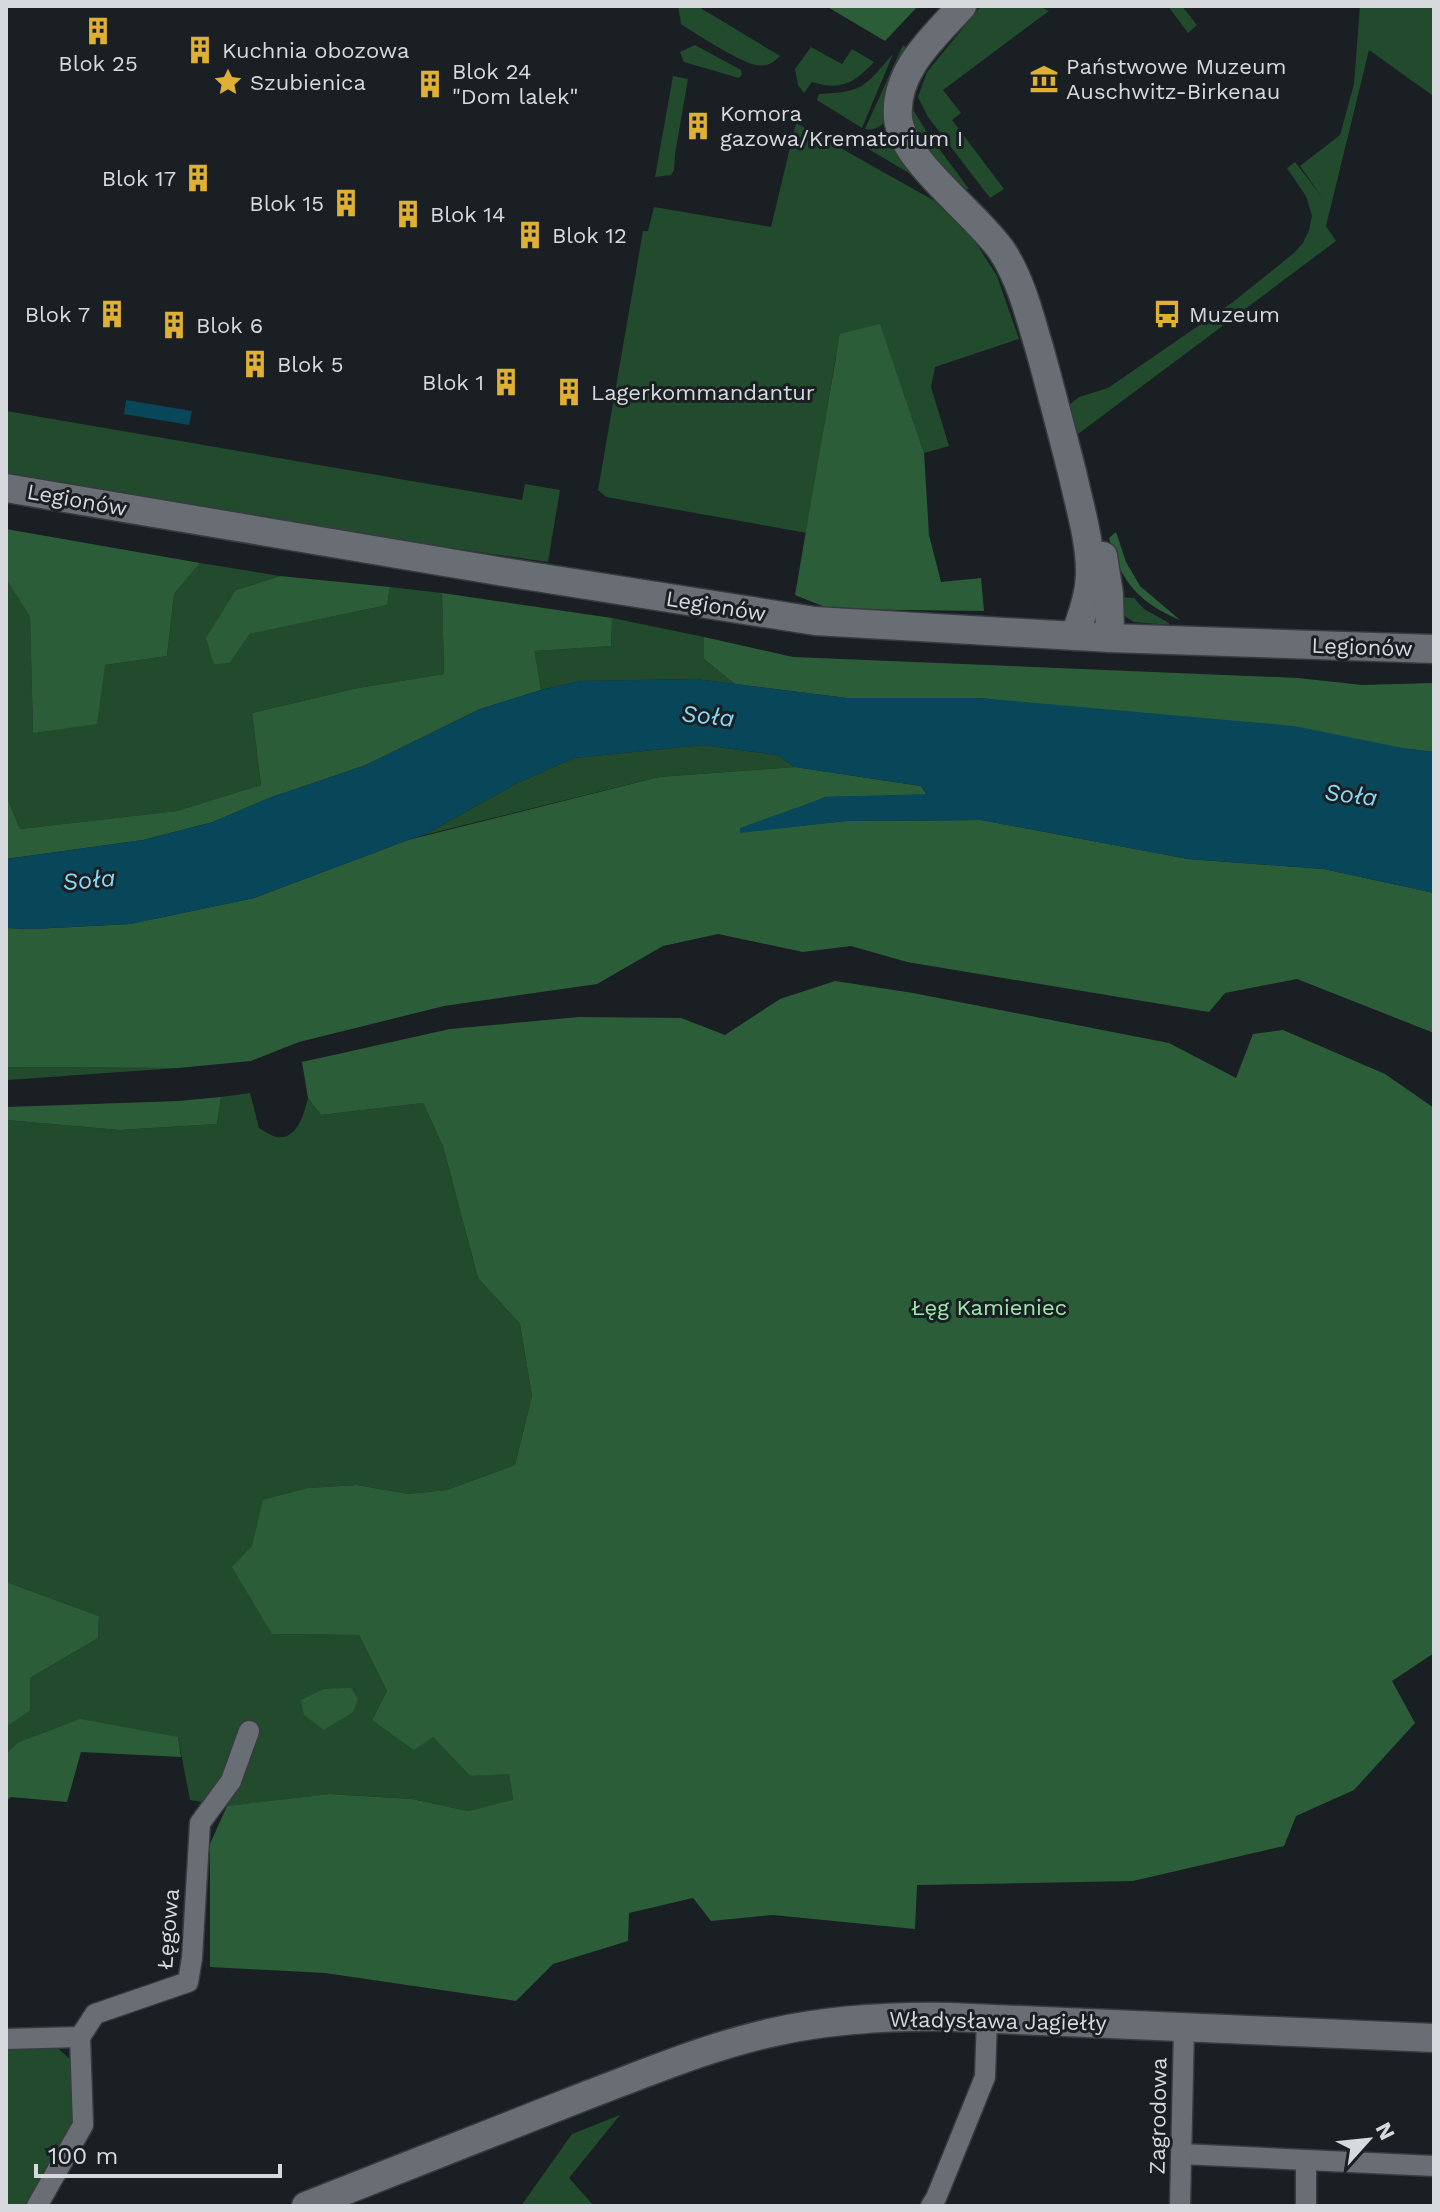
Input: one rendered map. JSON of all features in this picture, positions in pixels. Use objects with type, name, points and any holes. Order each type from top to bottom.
[{"type":"street","points":[[962,6],[923,48],[904,80],[898,102],[901,130],[917,157],[990,236],[1010,266],[1027,305],[1087,539],[1089,592],[1075,636]]},
{"type":"street","points":[[1066,448],[1105,561],[1110,638]]},
{"type":"street","name":"Legionów","points":[[6,488],[815,621],[1110,638],[1434,649]]},
{"type":"street","name":"Łęgowa","points":[[80,2037],[95,2014],[188,1982],[200,1823],[231,1781],[249,1731]]},
{"type":"street","name":"Władysława Jagiełły","points":[[306,2206],[717,2046],[826,2023],[889,2017],[987,2018],[1434,2038]]},
{"type":"street","points":[[931,2206],[985,2077],[987,2018]]},
{"type":"street","name":"Zagrodowa","points":[[1180,2206],[1184,2027]]},
{"type":"street","points":[[6,2039],[80,2037],[83,2125],[37,2206]]},
{"type":"street","points":[[1182,2154],[1434,2166]]},
{"type":"street","points":[[1306,2160],[1306,2206]]},
{"type":"green space","points":[[678,6],[697,6],[780,56],[763,65],[740,59],[681,24]]},
{"type":"green space","points":[[826,6],[918,6],[885,41]]},
{"type":"green space","points":[[981,6],[1039,6],[1049,11],[943,90],[961,113],[952,120],[1004,189],[990,198],[928,117],[918,97],[927,72]]},
{"type":"green space","points":[[1168,6],[1182,6],[1197,25],[1188,33]]},
{"type":"green space","points":[[1360,6],[1434,6],[1432,95],[1369,50],[1326,226],[1336,241],[1078,434],[1069,405],[1079,397],[1108,388],[1233,302],[1303,243],[1312,216],[1306,196],[1287,168],[1295,162],[1322,197],[1300,166],[1340,135],[1354,84]]},
{"type":"green space","points":[[695,45],[741,70],[742,74],[739,78],[684,62],[680,52]]},
{"type":"green space","points":[[903,45],[910,51],[887,119],[878,127],[865,129]]},
{"type":"green space","points":[[811,47],[842,64],[852,49],[874,62],[853,80],[831,86],[812,82],[804,93],[798,85],[795,69]]},
{"type":"green space","points":[[893,54],[862,128],[817,100],[819,94],[845,92],[862,86]]},
{"type":"green space","points":[[673,76],[688,79],[674,170],[671,175],[655,177]]},
{"type":"green space","points":[[907,100],[969,189],[962,190],[916,137]]},
{"type":"green space","points":[[796,123],[933,200],[973,238],[997,276],[1019,339],[935,367],[931,387],[949,446],[924,453],[880,325],[836,355],[807,533],[606,497],[598,490],[643,231],[648,231],[654,207],[771,227]]},
{"type":"green space","points":[[860,144],[890,145],[931,186]]},
{"type":"green space","points":[[880,324],[924,453],[929,535],[941,582],[981,578],[984,611],[830,609],[795,595],[840,334]]},
{"type":"green space","points":[[6,411],[522,500],[525,484],[560,490],[548,562],[395,540],[6,474]]},
{"type":"green space","points":[[6,529],[200,563],[174,594],[167,656],[105,665],[97,724],[33,733],[30,616],[6,579]]},
{"type":"green space","points":[[1116,532],[1126,562],[1140,586],[1180,620],[1142,598],[1125,578],[1109,538]]},
{"type":"green space","points":[[200,563],[280,576],[236,590],[230,663],[248,634],[387,605],[390,587],[442,593],[444,674],[358,688],[252,713],[261,785],[177,811],[20,829],[6,795],[6,579],[30,615],[33,733],[105,665],[167,656],[174,594]]},
{"type":"green space","points":[[280,576],[390,587],[387,605],[249,634],[230,663],[214,664],[206,638],[236,590]]},
{"type":"green space","points":[[442,593],[612,618],[611,646],[534,651],[541,690],[480,709],[366,765],[269,798],[213,822],[143,840],[6,859],[6,795],[20,829],[177,811],[261,785],[252,713],[358,688],[444,674]]},
{"type":"green space","points":[[1116,597],[1134,598],[1144,609],[1169,625],[1134,622],[1120,613]]},
{"type":"green space","points":[[612,618],[704,637],[704,659],[735,684],[696,679],[581,681],[541,690],[533,651],[611,646]]},
{"type":"green space","points":[[704,637],[793,657],[1298,678],[1362,685],[1434,683],[1434,752],[980,698],[847,698],[735,684],[704,659]]},
{"type":"green space","points":[[703,745],[777,755],[795,767],[659,777],[424,835],[517,783],[574,758]]},
{"type":"green space","points":[[795,767],[921,786],[927,795],[826,797],[740,832],[846,821],[981,820],[1188,859],[1324,869],[1434,893],[1434,1033],[1297,979],[1225,993],[1209,1012],[907,962],[851,946],[803,952],[718,934],[663,946],[597,984],[444,1006],[299,1042],[251,1061],[178,1068],[6,1067],[6,928],[130,924],[254,898],[408,840],[659,777]]},
{"type":"green space","name":"Łęg Kamieniec","points":[[835,981],[913,993],[1169,1043],[1236,1078],[1253,1034],[1283,1030],[1385,1074],[1434,1108],[1434,1653],[1392,1681],[1415,1723],[1354,1790],[1296,1816],[1284,1846],[1133,1881],[917,1885],[915,1929],[773,1915],[711,1921],[693,1898],[629,1913],[628,1941],[553,1964],[516,2001],[325,1973],[210,1967],[210,1844],[227,1806],[330,1794],[412,1799],[468,1811],[513,1800],[509,1774],[470,1776],[433,1737],[414,1750],[372,1720],[387,1691],[359,1635],[272,1634],[232,1567],[252,1546],[263,1500],[309,1488],[357,1485],[408,1494],[447,1490],[515,1465],[532,1396],[520,1324],[478,1278],[443,1146],[423,1103],[321,1115],[308,1098],[302,1062],[450,1029],[579,1017],[681,1018],[725,1035],[780,999]]},
{"type":"green space","points":[[6,1067],[178,1068],[8,1080],[6,1115]]},
{"type":"green space","points":[[250,1093],[259,1128],[277,1137],[284,1137],[295,1130],[308,1098],[321,1115],[423,1103],[443,1146],[478,1278],[520,1324],[532,1396],[515,1465],[447,1490],[408,1494],[357,1485],[309,1488],[272,1634],[359,1635],[387,1691],[372,1720],[432,1736],[470,1776],[509,1773],[513,1801],[468,1811],[412,1799],[331,1794],[227,1806],[190,1800],[178,1737],[17,1743],[6,1754],[6,1727],[30,1711],[30,1678],[98,1638],[99,1616],[6,1582],[6,1120],[120,1130],[217,1124],[221,1097]]},
{"type":"green space","points":[[221,1097],[217,1124],[120,1130],[6,1120],[7,1107]]},
{"type":"green space","points":[[6,1582],[99,1616],[98,1638],[30,1678],[30,1711],[6,1727]]},
{"type":"green space","points":[[351,1688],[358,1699],[353,1712],[324,1730],[304,1715],[301,1700],[324,1689]]},
{"type":"green space","points":[[80,1719],[178,1737],[181,1757],[81,1752],[67,1802],[11,1797],[6,1801],[6,1754],[17,1743]]},
{"type":"green space","points":[[52,2043],[71,2060],[73,2123],[28,2206],[6,2206],[6,2045]]},
{"type":"green space","points":[[620,2115],[569,2178],[594,2206],[521,2206],[572,2134]]},
{"type":"water","points":[[126,400],[192,411],[189,425],[124,414]]},
{"type":"water","name":"Soła","points":[[696,679],[847,698],[980,698],[1294,726],[1434,752],[1434,893],[1324,869],[1188,859],[981,820],[846,821],[740,833],[740,828],[826,797],[927,794],[921,786],[795,767],[777,755],[703,745],[574,758],[517,783],[424,835],[254,898],[130,924],[6,928],[6,859],[143,840],[213,822],[269,798],[366,765],[480,709],[541,690],[581,681]]},
{"type":"place","name":"Blok 25","points":[[98,31]]},
{"type":"place","name":"Kuchnia obozowa","points":[[200,50]]},
{"type":"place","name":"Państwowe Muzeum Auschwitz-Birkenau","points":[[1044,79]]},
{"type":"place","name":"Szubienica","points":[[228,82]]},
{"type":"place","name":"Blok 24 \"Dom lalek\"","points":[[430,84]]},
{"type":"place","name":"Komora gazowa/Krematorium I","points":[[698,126]]},
{"type":"place","name":"Blok 17","points":[[198,178]]},
{"type":"place","name":"Blok 15","points":[[346,203]]},
{"type":"place","name":"Blok 14","points":[[408,214]]},
{"type":"place","name":"Blok 12","points":[[530,235]]},
{"type":"place","name":"Blok 7","points":[[112,314]]},
{"type":"place","name":"Muzeum","points":[[1167,314]]},
{"type":"place","name":"Blok 6","points":[[174,325]]},
{"type":"place","name":"Blok 5","points":[[255,364]]},
{"type":"place","name":"Blok 1","points":[[506,382]]},
{"type":"place","name":"Lagerkommandantur","points":[[569,392]]}]
